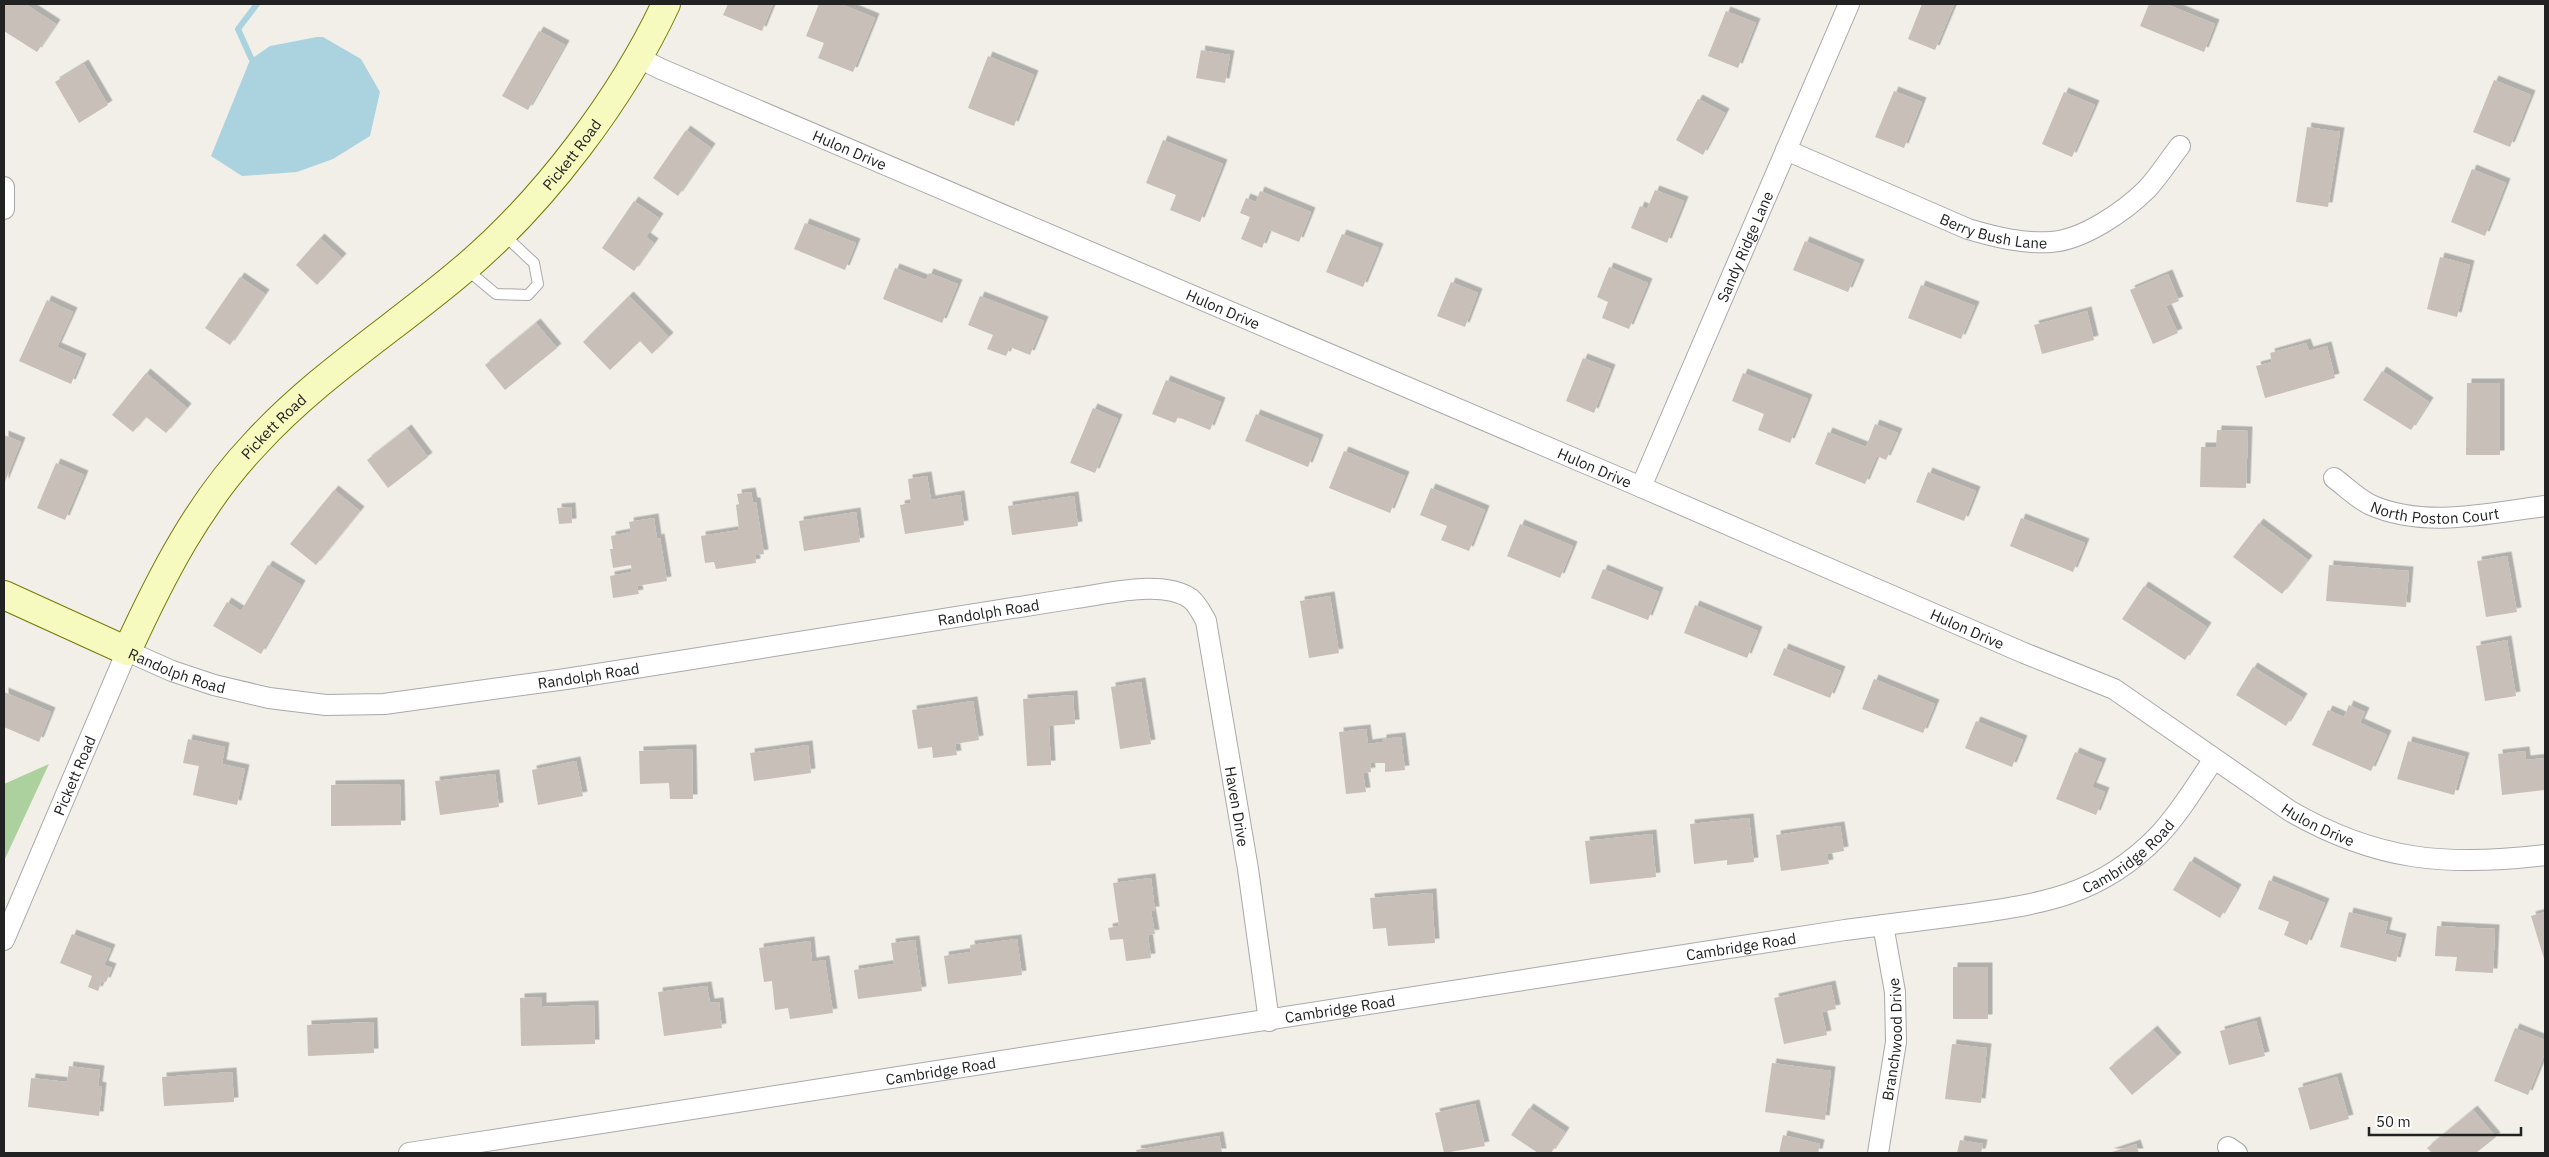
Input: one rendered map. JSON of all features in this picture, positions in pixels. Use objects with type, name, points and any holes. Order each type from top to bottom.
[{"type":"street","name":"Pickett Road","points":[[4,940],[127,651],[151,600],[182,541],[225,478],[254,444],[283,415],[343,363],[465,268],[503,233],[561,169],[637,57],[666,4]]},
{"type":"street","name":"Sandy Ridge Lane","points":[[1641,487],[1849,4]]},
{"type":"street","name":"Hulon Drive","points":[[637,57],[2024,653],[2114,689],[2290,811],[2318,827],[2350,841],[2384,851],[2451,861],[2495,861],[2545,855]]},
{"type":"street","name":"Berry Bush Lane","points":[[1786,150],[1968,229],[2032,243],[2054,242],[2096,227],[2126,207],[2148,188],[2180,146]]},
{"type":"street","points":[[4,187],[4,209]]},
{"type":"street","name":"North Poston Court","points":[[2334,478],[2370,504],[2395,513],[2432,517],[2466,517],[2545,506]]},
{"type":"street","name":"Randolph Road","points":[[4,595],[172,672],[241,692],[326,705],[411,702],[1129,591],[1164,590],[1189,598]]},
{"type":"street","name":"Haven Drive","points":[[1189,598],[1206,621],[1215,666],[1248,869],[1268,1022]]},
{"type":"street","name":"Cambridge Road","points":[[409,1153],[505,1146],[1268,1022],[1883,925],[2029,906],[2088,887],[2113,874],[2159,836],[2176,815],[2214,759]]},
{"type":"street","name":"Branchwood Drive","points":[[1878,1153],[1896,1042],[1895,992],[1883,925]]},
{"type":"lane","points":[[465,268],[496,294],[528,295],[533,291],[538,284],[534,263],[503,233]]},
{"type":"green space","points":[[49,764],[4,861],[4,784]]},
{"type":"water","points":[[323,37],[361,59],[380,92],[370,136],[333,159],[297,172],[242,176],[211,156],[250,60],[270,46]]},
{"type":"building","points":[[4,4],[25,4],[56,24],[37,52],[4,31]]},
{"type":"building","points":[[728,4],[773,4],[762,31],[723,15]]},
{"type":"building","points":[[819,4],[841,4],[875,18],[853,72],[818,58],[824,43],[806,36]]},
{"type":"building","points":[[1922,4],[1954,5],[1935,50],[1908,39]]},
{"type":"building","points":[[2149,4],[2166,4],[2215,24],[2204,52],[2140,26]]},
{"type":"building","points":[[1726,11],[1756,23],[1738,68],[1708,56]]},
{"type":"building","points":[[539,31],[565,45],[528,110],[502,96]]},
{"type":"building","points":[[1201,50],[1230,55],[1225,83],[1196,78]]},
{"type":"building","points":[[988,56],[1034,75],[1014,126],[968,108]]},
{"type":"building","points":[[84,64],[108,105],[79,123],[55,82]]},
{"type":"building","points":[[2494,80],[2531,95],[2510,147],[2473,132]]},
{"type":"building","points":[[1894,91],[1922,102],[1904,148],[1875,137]]},
{"type":"building","points":[[2064,92],[2095,105],[2072,157],[2042,144]]},
{"type":"building","points":[[1698,99],[1725,113],[1703,155],[1676,140]]},
{"type":"building","points":[[2307,127],[2340,132],[2328,207],[2296,202]]},
{"type":"building","points":[[686,130],[711,148],[678,196],[653,178]]},
{"type":"building","points":[[1163,140],[1223,164],[1200,222],[1170,210],[1176,195],[1146,183]]},
{"type":"building","points":[[2472,169],[2506,183],[2485,236],[2451,222]]},
{"type":"building","points":[[1655,190],[1684,201],[1667,243],[1631,228],[1640,206],[1647,209]]},
{"type":"building","points":[[1260,191],[1311,212],[1299,242],[1269,230],[1262,248],[1241,239],[1250,217],[1240,213],[1246,198],[1256,202]]},
{"type":"building","points":[[634,201],[659,218],[646,237],[654,243],[634,271],[602,248]]},
{"type":"building","points":[[805,223],[856,243],[845,270],[794,249]]},
{"type":"building","points":[[1342,234],[1379,248],[1363,287],[1326,272]]},
{"type":"building","points":[[320,238],[342,258],[317,285],[296,265]]},
{"type":"building","points":[[1805,241],[1860,264],[1848,292],[1793,270]]},
{"type":"building","points":[[2440,257],[2470,265],[2457,317],[2427,309]]},
{"type":"building","points":[[1609,267],[1648,283],[1629,329],[1602,318],[1608,302],[1597,297]]},
{"type":"building","points":[[895,268],[926,280],[929,273],[958,284],[942,323],[883,299]]},
{"type":"building","points":[[2168,274],[2179,301],[2166,306],[2178,333],[2153,344],[2130,290]]},
{"type":"building","points":[[240,277],[265,294],[230,345],[205,328]]},
{"type":"building","points":[[1451,282],[1478,293],[1465,327],[1437,316]]},
{"type":"building","points":[[1921,285],[1975,306],[1961,339],[1908,318]]},
{"type":"building","points":[[629,296],[669,337],[652,354],[640,341],[610,370],[583,342]]},
{"type":"building","points":[[980,296],[1044,321],[1030,355],[1010,347],[1006,356],[987,349],[993,335],[968,325]]},
{"type":"building","points":[[47,300],[73,312],[57,347],[82,358],[71,384],[19,361]]},
{"type":"building","points":[[2087,311],[2094,340],[2042,354],[2034,325]]},
{"type":"building","points":[[536,323],[557,348],[505,390],[485,365]]},
{"type":"building","points":[[2306,343],[2309,351],[2327,346],[2335,378],[2265,398],[2256,366],[2272,362],[2270,353]]},
{"type":"building","points":[[1583,358],[1611,369],[1594,413],[1566,401]]},
{"type":"building","points":[[2382,371],[2429,402],[2411,430],[2363,400]]},
{"type":"building","points":[[146,373],[187,408],[166,433],[146,417],[133,432],[112,415]]},
{"type":"building","points":[[1743,373],[1808,399],[1790,443],[1758,430],[1764,414],[1732,401]]},
{"type":"building","points":[[1166,380],[1221,402],[1210,430],[1178,417],[1175,423],[1152,414]]},
{"type":"building","points":[[2467,383],[2500,383],[2500,455],[2466,455]]},
{"type":"building","points":[[1093,408],[1118,419],[1095,473],[1070,463]]},
{"type":"building","points":[[1256,414],[1319,439],[1308,467],[1245,441]]},
{"type":"building","points":[[1875,424],[1898,433],[1886,460],[1877,456],[1865,484],[1815,464],[1828,432],[1866,447]]},
{"type":"building","points":[[407,429],[428,457],[388,488],[367,460]]},
{"type":"building","points":[[2217,430],[2248,431],[2246,488],[2200,487],[2201,447],[2216,447]]},
{"type":"building","points":[[4,435],[21,442],[4,484]]},
{"type":"building","points":[[1344,451],[1405,476],[1390,513],[1329,488]]},
{"type":"building","points":[[56,463],[84,475],[65,520],[37,508]]},
{"type":"building","points":[[1928,472],[1976,491],[1964,521],[1916,502]]},
{"type":"building","points":[[927,476],[931,500],[960,495],[964,525],[905,534],[900,505],[911,503],[908,479]]},
{"type":"building","points":[[1431,488],[1485,510],[1469,551],[1441,540],[1447,526],[1420,515]]},
{"type":"building","points":[[334,490],[360,511],[316,565],[290,544]]},
{"type":"building","points":[[751,492],[753,502],[756,502],[764,554],[755,555],[756,563],[716,569],[714,562],[705,563],[701,536],[739,530],[736,505],[739,504],[737,494]]},
{"type":"building","points":[[1074,496],[1078,526],[1012,535],[1008,506]]},
{"type":"building","points":[[571,507],[572,523],[559,524],[557,508]]},
{"type":"building","points":[[856,512],[860,542],[804,551],[799,521]]},
{"type":"building","points":[[654,518],[657,539],[660,538],[667,581],[637,586],[639,594],[613,598],[610,576],[632,572],[631,565],[613,568],[610,549],[613,549],[611,536],[631,532],[629,522]]},
{"type":"building","points":[[2021,518],[2085,543],[2073,572],[2010,546]]},
{"type":"building","points":[[2259,523],[2308,560],[2282,594],[2233,557]]},
{"type":"building","points":[[1520,524],[1573,546],[1560,578],[1507,556]]},
{"type":"building","points":[[2507,556],[2517,612],[2486,617],[2477,561]]},
{"type":"building","points":[[268,565],[301,585],[261,654],[213,626],[227,602],[241,611]]},
{"type":"building","points":[[2329,565],[2409,571],[2406,607],[2326,601]]},
{"type":"building","points":[[1603,569],[1659,592],[1648,620],[1591,598]]},
{"type":"building","points":[[2144,586],[2207,627],[2185,660],[2122,619]]},
{"type":"building","points":[[1330,596],[1339,653],[1309,658],[1300,601]]},
{"type":"building","points":[[1695,605],[1758,631],[1747,658],[1684,633]]},
{"type":"building","points":[[2507,640],[2516,696],[2485,701],[2476,646]]},
{"type":"building","points":[[1784,648],[1841,671],[1830,698],[1773,675]]},
{"type":"building","points":[[2253,667],[2303,698],[2286,726],[2236,695]]},
{"type":"building","points":[[1874,679],[1935,704],[1923,733],[1862,709]]},
{"type":"building","points":[[1141,682],[1151,744],[1120,749],[1111,687]]},
{"type":"building","points":[[4,692],[51,712],[39,742],[4,727]]},
{"type":"building","points":[[1073,695],[1075,724],[1049,726],[1051,765],[1027,766],[1023,699]]},
{"type":"building","points":[[973,701],[979,740],[955,744],[957,755],[933,758],[932,747],[918,749],[912,710]]},
{"type":"building","points":[[2349,705],[2365,712],[2360,723],[2387,735],[2371,771],[2312,745],[2328,710],[2344,717]]},
{"type":"building","points":[[1976,721],[2023,740],[2012,767],[1965,748]]},
{"type":"building","points":[[1366,729],[1368,744],[1382,742],[1382,739],[1401,737],[1405,770],[1385,772],[1385,763],[1370,763],[1371,772],[1363,773],[1366,792],[1346,794],[1339,732]]},
{"type":"building","points":[[188,739],[225,747],[222,764],[245,769],[237,805],[193,795],[199,766],[183,763]]},
{"type":"building","points":[[2408,741],[2465,757],[2454,795],[2397,779]]},
{"type":"building","points":[[808,745],[811,773],[754,781],[750,753]]},
{"type":"building","points":[[692,749],[693,799],[670,799],[669,783],[640,784],[639,751]]},
{"type":"building","points":[[2525,751],[2526,760],[2545,758],[2545,790],[2502,795],[2498,754]]},
{"type":"building","points":[[2075,752],[2102,763],[2092,787],[2105,792],[2096,815],[2056,799]]},
{"type":"building","points":[[576,761],[583,796],[538,805],[532,770]]},
{"type":"building","points":[[495,774],[499,807],[440,815],[435,781]]},
{"type":"building","points":[[400,784],[401,825],[331,826],[331,785]]},
{"type":"building","points":[[1749,818],[1754,862],[1727,865],[1727,860],[1694,864],[1690,824]]},
{"type":"building","points":[[1840,826],[1844,851],[1827,854],[1829,864],[1781,871],[1776,835]]},
{"type":"building","points":[[1652,834],[1656,877],[1590,884],[1585,841]]},
{"type":"building","points":[[2190,861],[2237,889],[2220,918],[2173,890]]},
{"type":"building","points":[[1151,878],[1155,911],[1151,911],[1155,934],[1148,935],[1151,958],[1126,961],[1123,939],[1110,940],[1108,928],[1119,926],[1113,883]]},
{"type":"building","points":[[2269,880],[2325,903],[2307,945],[2284,935],[2289,922],[2258,909]]},
{"type":"building","points":[[1432,893],[1435,943],[1388,946],[1386,928],[1373,929],[1370,898]]},
{"type":"building","points":[[2349,912],[2388,922],[2385,934],[2402,938],[2396,962],[2340,947]]},
{"type":"building","points":[[2545,912],[2545,962],[2531,916]]},
{"type":"building","points":[[2437,926],[2495,929],[2493,973],[2455,971],[2457,957],[2435,956]]},
{"type":"building","points":[[72,934],[111,949],[104,965],[112,968],[106,982],[102,981],[98,991],[88,987],[92,976],[60,963]]},
{"type":"building","points":[[1017,939],[1022,975],[948,984],[944,956],[971,952],[970,945]]},
{"type":"building","points":[[915,940],[922,991],[858,999],[854,970],[894,964],[891,943]]},
{"type":"building","points":[[810,941],[812,962],[825,960],[833,1013],[790,1019],[788,1008],[775,1010],[772,981],[764,982],[759,948]]},
{"type":"building","points":[[1953,967],[1988,967],[1988,1019],[1953,1019]]},
{"type":"building","points":[[1831,985],[1836,1009],[1822,1012],[1827,1035],[1784,1044],[1774,998]]},
{"type":"building","points":[[707,986],[710,1003],[719,1002],[722,1028],[664,1036],[658,992]]},
{"type":"building","points":[[542,997],[542,1007],[594,1005],[595,1044],[521,1046],[520,998]]},
{"type":"building","points":[[2256,1021],[2265,1056],[2229,1065],[2220,1031]]},
{"type":"building","points":[[373,1022],[374,1053],[308,1056],[307,1025]]},
{"type":"building","points":[[2515,1028],[2545,1040],[2545,1053],[2528,1095],[2494,1081]]},
{"type":"building","points":[[2153,1030],[2177,1057],[2132,1095],[2109,1068]]},
{"type":"building","points":[[1952,1044],[1987,1048],[1981,1103],[1945,1099]]},
{"type":"building","points":[[1772,1063],[1831,1071],[1825,1120],[1765,1112]]},
{"type":"building","points":[[69,1066],[100,1070],[98,1086],[102,1087],[99,1116],[28,1107],[31,1078],[67,1082]]},
{"type":"building","points":[[232,1072],[234,1102],[164,1106],[162,1077]]},
{"type":"building","points":[[2337,1077],[2349,1119],[2310,1130],[2298,1088]]},
{"type":"building","points":[[1475,1104],[1485,1146],[1444,1153],[1435,1113]]},
{"type":"building","points":[[1529,1108],[1565,1132],[1551,1153],[1538,1153],[1511,1135]]},
{"type":"building","points":[[2473,1110],[2496,1137],[2476,1153],[2432,1153],[2427,1148]]},
{"type":"building","points":[[1783,1135],[1820,1144],[1818,1153],[1779,1153]]},
{"type":"building","points":[[1219,1136],[1222,1153],[1137,1153],[1136,1150]]},
{"type":"building","points":[[1960,1140],[1983,1144],[1981,1153],[1957,1153]]},
{"type":"building","points":[[2136,1144],[2139,1153],[2109,1153]]},
{"type":"waterway","points":[[257,4],[238,29],[251,58],[257,64]]}]
